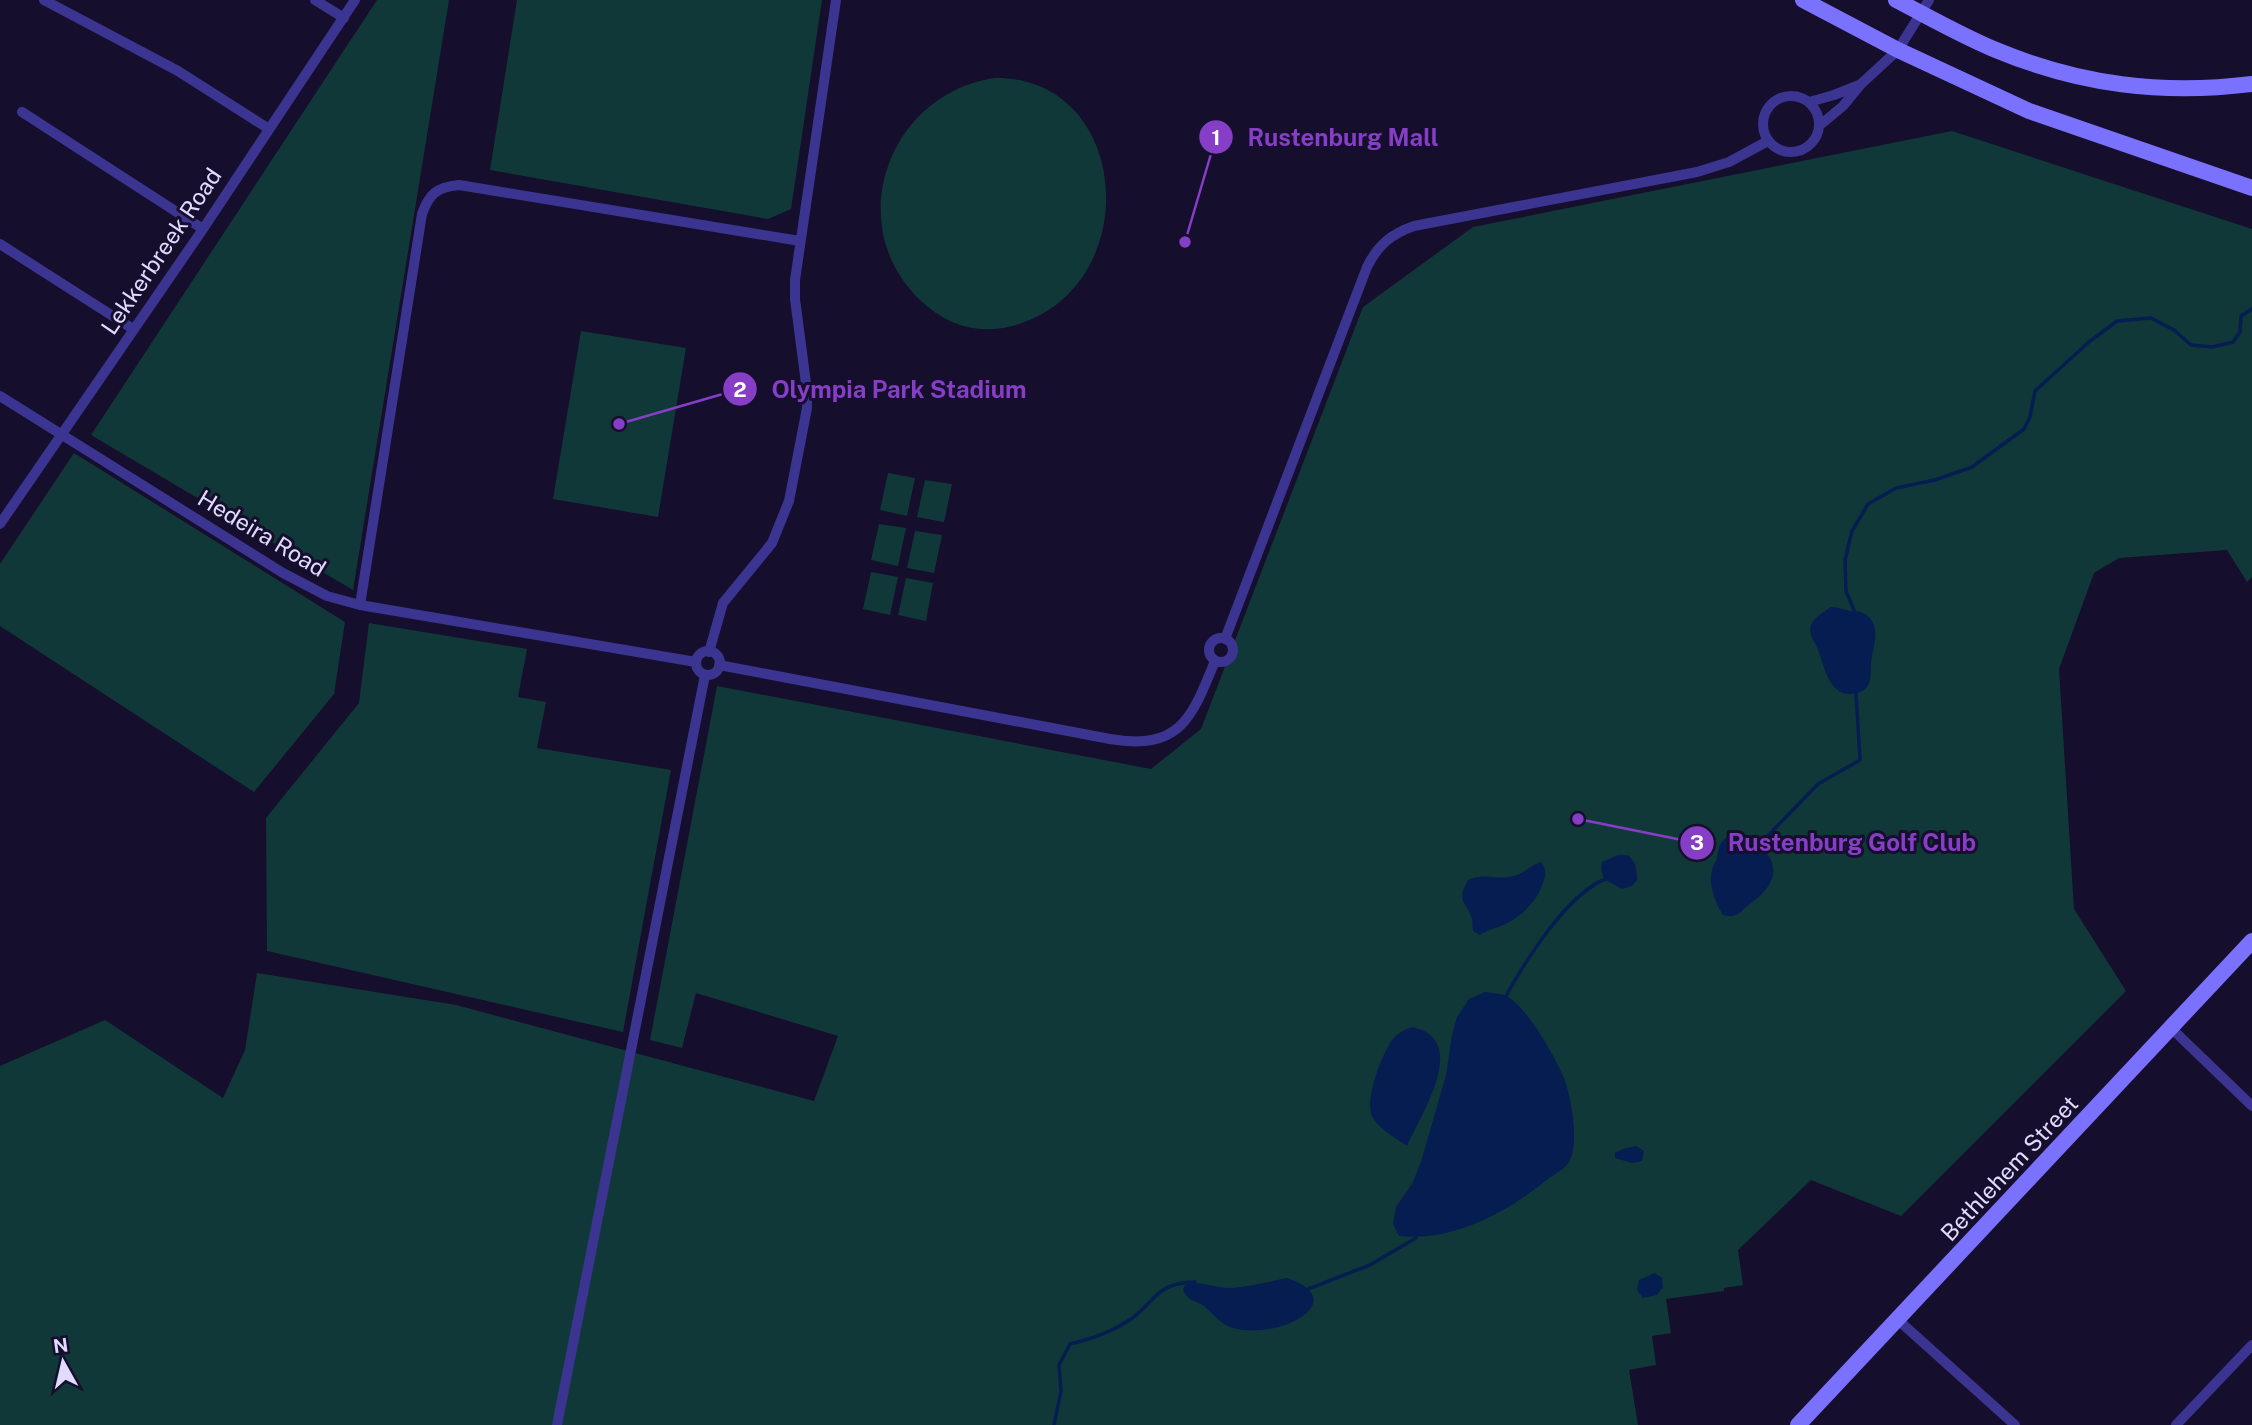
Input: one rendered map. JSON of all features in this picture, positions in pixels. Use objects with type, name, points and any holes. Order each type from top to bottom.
[{"type":"main road","points":[[1803,0],[1898,50],[2029,111],[2252,188]]},
{"type":"main road","points":[[1896,0],[1925,6],[1996,50],[2045,69],[2104,83],[2166,89],[2220,88],[2252,84]]},
{"type":"main road","name":"Bethlehem Street","points":[[1798,1425],[2252,941]]},
{"type":"street","points":[[44,0],[178,71],[269,129]]},
{"type":"street","points":[[314,0],[344,18]]},
{"type":"street","name":"Lekkerbreek Road","points":[[0,524],[203,229],[355,0]]},
{"type":"street","points":[[709,652],[723,603],[772,543],[789,501],[807,408],[806,374],[795,299],[800,241],[836,0]]},
{"type":"street","points":[[1819,126],[1843,106],[1861,84],[1898,50],[1925,6]]},
{"type":"street","points":[[1809,102],[1819,117],[1819,126],[1812,144],[1794,153],[1784,152],[1768,141],[1762,124],[1768,107],[1774,101],[1792,96],[1809,102],[1861,84]]},
{"type":"street","points":[[22,112],[203,229]]},
{"type":"street","points":[[1225,639],[1364,276],[1380,246],[1400,231],[1414,226],[1717,167],[1768,141]]},
{"type":"street","points":[[360,605],[422,214],[426,201],[433,192],[446,186],[459,185],[800,241]]},
{"type":"street","points":[[0,244],[133,329]]},
{"type":"street","name":"Hedeira Road","points":[[0,396],[291,578],[327,596],[360,605],[696,662]]},
{"type":"street","points":[[1217,639],[1225,639],[1231,645],[1231,656],[1222,662],[1214,661],[1209,655],[1209,647],[1217,639]]},
{"type":"street","points":[[709,652],[716,654],[719,665],[716,672],[705,675],[698,671],[696,662],[701,653],[709,652]]},
{"type":"street","points":[[719,665],[1097,737],[1143,743],[1169,734],[1183,724],[1197,704],[1214,661]]},
{"type":"street","points":[[557,1425],[705,675]]},
{"type":"street","points":[[2171,1028],[2252,1106]]},
{"type":"street","points":[[1897,1319],[2015,1425]]},
{"type":"street","points":[[2176,1425],[2252,1345]]},
{"type":"green space","points":[[377,0],[449,0],[353,590],[91,435]]},
{"type":"green space","points":[[517,0],[822,0],[791,209],[768,219],[490,170]]},
{"type":"green space","points":[[995,78],[1041,87],[1075,111],[1097,147],[1106,188],[1102,232],[1085,272],[1055,305],[1012,326],[987,329],[951,322],[920,300],[896,269],[883,235],[881,200],[888,166],[904,135],[927,108],[958,89]]},
{"type":"green space","points":[[1952,131],[2252,229],[2252,577],[2247,582],[2227,550],[2119,558],[2094,573],[2059,669],[2074,909],[2126,991],[1901,1216],[1811,1180],[1738,1250],[1743,1285],[1724,1288],[1724,1291],[1666,1299],[1671,1333],[1652,1336],[1656,1365],[1629,1370],[1638,1425],[0,1425],[0,1066],[105,1020],[223,1098],[245,1050],[257,973],[456,1005],[814,1101],[838,1036],[696,993],[682,1048],[650,1040],[717,686],[1151,769],[1201,729],[1363,307],[1473,227]]},
{"type":"green space","points":[[581,331],[686,348],[658,517],[553,499]]},
{"type":"green space","points":[[74,453],[345,622],[334,694],[254,792],[0,626],[0,564]]},
{"type":"green space","points":[[888,473],[915,478],[907,516],[880,510]]},
{"type":"green space","points":[[925,480],[952,484],[944,522],[917,517]]},
{"type":"green space","points":[[879,524],[906,528],[898,566],[871,560]]},
{"type":"green space","points":[[915,531],[942,535],[934,573],[907,568]]},
{"type":"green space","points":[[871,572],[898,577],[890,615],[863,609]]},
{"type":"green space","points":[[906,578],[933,583],[926,621],[898,615]]},
{"type":"green space","points":[[369,623],[527,649],[518,697],[546,702],[537,748],[671,770],[623,1032],[267,951],[266,818],[359,703]]},
{"type":"water","points":[[1831,607],[1863,613],[1869,617],[1875,629],[1870,680],[1866,688],[1857,693],[1840,692],[1834,687],[1811,635],[1813,622]]},
{"type":"water","points":[[1736,834],[1761,847],[1773,864],[1773,874],[1762,894],[1739,914],[1728,916],[1723,915],[1715,898],[1711,873],[1722,842]]},
{"type":"water","points":[[1618,855],[1628,855],[1637,872],[1637,880],[1632,886],[1622,889],[1604,879],[1601,869],[1602,862]]},
{"type":"water","points":[[1541,862],[1545,870],[1544,880],[1536,897],[1526,909],[1508,923],[1480,935],[1473,931],[1470,913],[1462,898],[1468,880],[1478,877],[1514,876]]},
{"type":"water","points":[[1485,992],[1504,995],[1523,1010],[1554,1058],[1564,1078],[1572,1108],[1572,1154],[1568,1164],[1560,1171],[1498,1213],[1460,1229],[1440,1234],[1399,1236],[1393,1224],[1396,1207],[1412,1184],[1421,1162],[1446,1075],[1457,1017],[1469,999]]},
{"type":"water","points":[[1412,1027],[1429,1034],[1438,1046],[1440,1061],[1437,1079],[1407,1146],[1376,1122],[1370,1101],[1379,1066],[1389,1046],[1397,1035]]},
{"type":"water","points":[[1636,1146],[1644,1151],[1642,1161],[1632,1163],[1615,1158],[1615,1153]]},
{"type":"water","points":[[1655,1273],[1662,1278],[1663,1287],[1657,1295],[1643,1298],[1637,1290],[1639,1280]]},
{"type":"water","points":[[1287,1278],[1306,1287],[1313,1298],[1311,1308],[1286,1325],[1268,1329],[1230,1327],[1204,1306],[1190,1299],[1183,1290],[1185,1285],[1190,1284],[1230,1288]]},
{"type":"waterway","points":[[1854,610],[1846,591],[1845,560],[1852,531],[1868,504],[1896,488],[1935,480],[1972,467],[2024,429],[2030,417],[2035,391],[2089,342],[2117,321],[2151,318],[2174,330],[2191,345],[2212,347],[2233,342],[2240,332],[2241,316],[2252,309]]},
{"type":"waterway","points":[[1756,848],[1818,784],[1860,760],[1856,693]]},
{"type":"waterway","points":[[1506,996],[1525,964],[1563,912],[1578,897],[1608,878]]},
{"type":"waterway","points":[[1308,1289],[1370,1265],[1416,1238]]},
{"type":"waterway","points":[[1054,1425],[1061,1391],[1059,1365],[1070,1344],[1124,1324],[1158,1293],[1172,1285],[1195,1282]]},
{"type":"place","name":"Rustenburg Mall","points":[[1185,242]]},
{"type":"place","name":"Olympia Park Stadium","points":[[619,424]]},
{"type":"place","name":"Rustenburg Golf Club","points":[[1578,819]]}]
